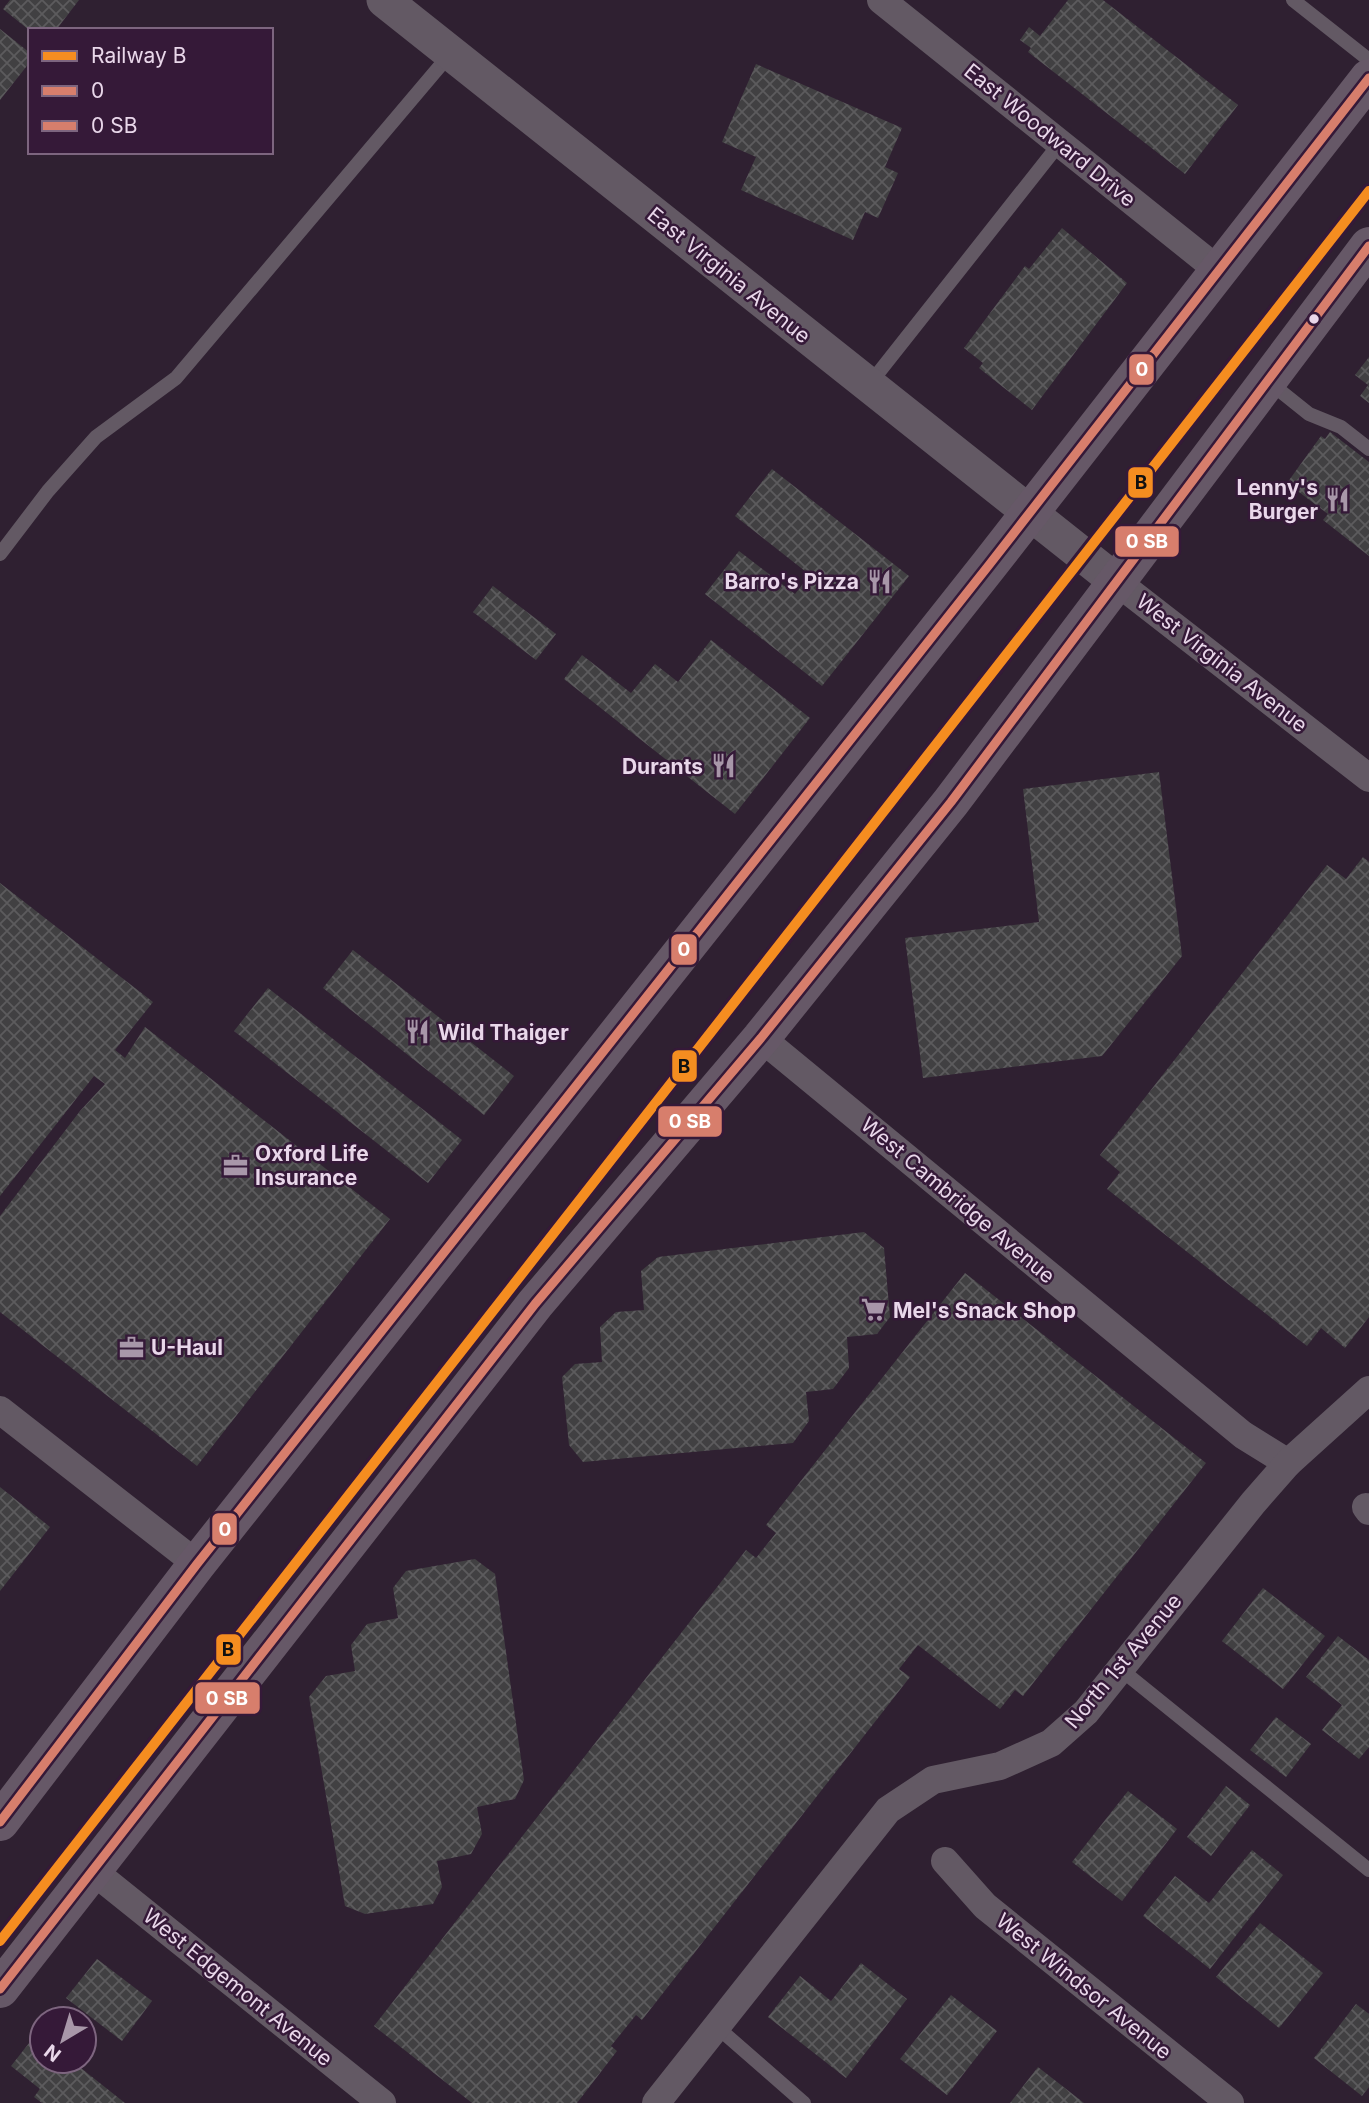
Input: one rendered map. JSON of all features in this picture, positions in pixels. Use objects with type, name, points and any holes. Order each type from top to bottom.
[{"type":"main road","points":[[0,1822],[197,1564],[1029,514],[1369,78]]},
{"type":"main road","points":[[0,1989],[535,1304],[761,1038],[951,802],[1369,246]]},
{"type":"street","name":"East Woodward Drive","points":[[881,0],[1218,270]]},
{"type":"street","name":"East Virginia Avenue","points":[[393,3],[451,53],[1074,549]]},
{"type":"street","name":"West Virginia Avenue","points":[[1074,549],[1369,778]]},
{"type":"street","name":"West Cambridge Avenue","points":[[761,1038],[1243,1435],[1288,1463]]},
{"type":"street","name":"North 1st Avenue","points":[[656,2103],[888,1810],[933,1780],[1000,1766],[1051,1743],[1086,1712],[1288,1463],[1369,1390]]},
{"type":"street","points":[[0,1410],[197,1564]]},
{"type":"street","name":"West Windsor Avenue","points":[[945,1861],[985,1906],[1230,2103]]},
{"type":"street","name":"West Edgemont Avenue","points":[[93,1871],[382,2103]]},
{"type":"lane","points":[[1293,0],[1369,60]]},
{"type":"lane","points":[[0,554],[48,491],[96,437],[176,378],[451,53]]},
{"type":"lane","points":[[868,386],[1060,143]]},
{"type":"lane","points":[[1266,380],[1309,414],[1341,427],[1369,449]]},
{"type":"lane","points":[[1119,1668],[1369,1870]]},
{"type":"lane","points":[[717,2026],[804,2103]]},
{"type":"building","points":[[10,0],[79,0],[58,28],[28,29],[3,9]]},
{"type":"building","points":[[1068,0],[1103,0],[1238,105],[1185,174],[1028,52],[1031,48],[1020,40],[1029,27],[1040,36]]},
{"type":"building","points":[[0,29],[28,51],[28,65],[0,100]]},
{"type":"building","points":[[756,64],[902,128],[885,167],[898,173],[878,218],[865,212],[853,240],[741,190],[756,157],[722,142]]},
{"type":"building","points":[[1062,228],[1127,283],[1032,410],[979,368],[983,363],[964,348],[1025,266],[1029,269]]},
{"type":"building","points":[[1369,357],[1369,403],[1360,396],[1368,385],[1355,375]]},
{"type":"building","name":"Lenny's Burger","points":[[1330,432],[1369,462],[1369,556],[1323,520],[1328,514],[1287,483],[1321,436],[1325,439]]},
{"type":"building","points":[[772,469],[909,576],[822,686],[705,594],[739,551],[795,594],[810,575],[735,516]]},
{"type":"building","points":[[493,586],[556,634],[536,660],[473,612]]},
{"type":"building","name":"Durants","points":[[711,640],[810,718],[735,814],[564,679],[582,655],[631,693],[655,664],[678,682]]},
{"type":"building","points":[[1159,772],[1182,956],[1102,1056],[923,1078],[905,938],[1039,922],[1023,789]]},
{"type":"building","points":[[1363,857],[1369,862],[1369,1317],[1345,1348],[1321,1328],[1307,1346],[1107,1189],[1120,1172],[1100,1155],[1327,865],[1346,879]]},
{"type":"building","points":[[0,883],[153,1002],[115,1050],[125,1058],[145,1027],[390,1219],[197,1466],[0,1312],[0,1216],[80,1111],[105,1084],[94,1076],[0,1196]]},
{"type":"building","name":"Wild Thaiger","points":[[353,950],[514,1076],[484,1115],[323,988]]},
{"type":"building","points":[[268,988],[462,1140],[428,1183],[234,1031]]},
{"type":"building","points":[[864,1232],[884,1248],[890,1317],[877,1334],[847,1337],[849,1368],[833,1389],[806,1392],[809,1421],[793,1443],[583,1462],[569,1445],[562,1377],[575,1364],[602,1362],[600,1327],[616,1312],[644,1310],[641,1271],[658,1257]]},
{"type":"building","points":[[965,1273],[1206,1463],[1023,1696],[1015,1690],[1000,1709],[918,1645],[899,1669],[910,1677],[642,2020],[636,2015],[611,2046],[617,2051],[577,2103],[472,2103],[374,2026],[746,1550],[756,1558],[776,1533],[766,1525]]},
{"type":"building","points":[[0,1487],[50,1527],[0,1591]]},
{"type":"building","points":[[475,1559],[495,1574],[524,1780],[515,1799],[477,1807],[482,1834],[471,1854],[437,1861],[442,1887],[433,1904],[365,1914],[345,1906],[309,1697],[326,1676],[355,1671],[351,1645],[367,1624],[398,1618],[393,1588],[406,1571]]},
{"type":"building","points":[[1263,1588],[1325,1636],[1283,1689],[1222,1641]]},
{"type":"building","points":[[1338,1636],[1369,1660],[1369,1747],[1359,1759],[1322,1730],[1342,1705],[1306,1677]]},
{"type":"building","points":[[1276,1717],[1311,1744],[1286,1777],[1250,1750]]},
{"type":"building","points":[[1226,1786],[1250,1805],[1211,1856],[1187,1837]]},
{"type":"building","points":[[1128,1791],[1177,1829],[1122,1901],[1072,1862]]},
{"type":"building","points":[[1252,1850],[1283,1875],[1210,1969],[1143,1916],[1175,1876],[1209,1903]]},
{"type":"building","points":[[1260,1923],[1323,1973],[1279,2028],[1216,1977]]},
{"type":"building","points":[[97,1959],[152,2001],[122,2041],[98,2023],[98,2005],[75,2005],[66,1998]]},
{"type":"building","points":[[861,1963],[907,1999],[846,2078],[768,2017],[800,1976],[831,2001]]},
{"type":"building","points":[[951,1995],[997,2031],[947,2095],[900,2059]]},
{"type":"building","points":[[1356,2004],[1369,2014],[1369,2087],[1362,2096],[1314,2058]]},
{"type":"building","points":[[28,2044],[28,2075],[90,2075],[125,2103],[42,2103],[34,2097],[40,2089],[11,2066]]},
{"type":"building","points":[[1038,2067],[1084,2103],[1010,2103]]},
{"type":"rail line","name":"B","points":[[0,1941],[1369,191]]},
{"type":"transit line","name":"0","points":[[0,1822],[197,1564],[989,565],[1369,78]]},
{"type":"transit line","points":[[0,1989],[535,1304],[761,1038],[951,802],[1369,246]]},
{"type":"place","name":"Lenny's Burger","points":[[1338,499]]},
{"type":"place","name":"Barro's Pizza","points":[[879,581]]},
{"type":"place","name":"Durants","points":[[723,766]]},
{"type":"place","name":"Wild Thaiger","points":[[418,1032]]},
{"type":"place","name":"Oxford Life Insurance","points":[[235,1165]]},
{"type":"place","name":"Mel's Snack Shop","points":[[873,1310]]},
{"type":"place","name":"U-Haul","points":[[131,1347]]}]
